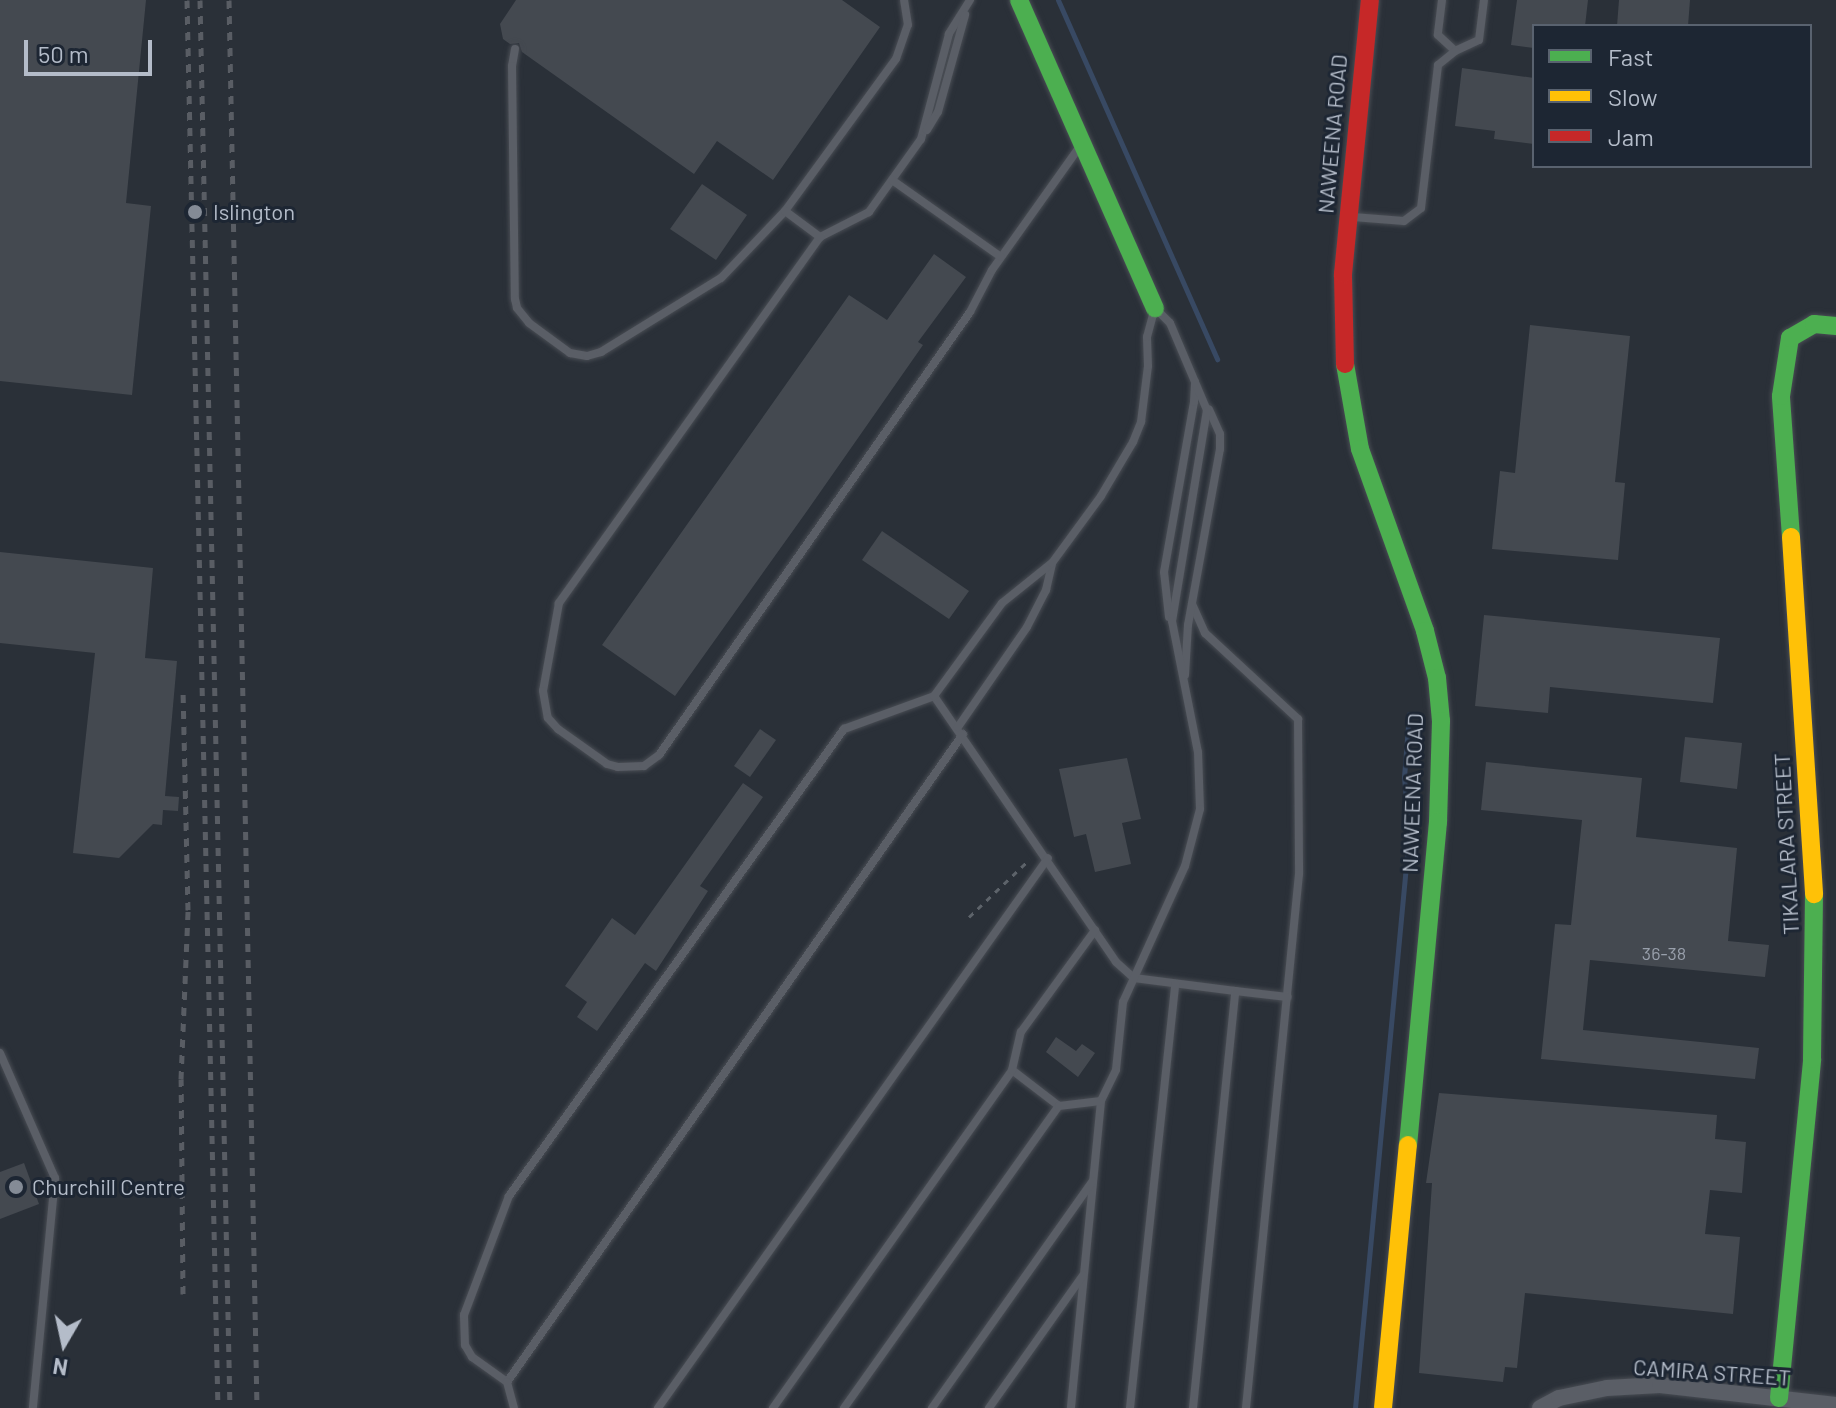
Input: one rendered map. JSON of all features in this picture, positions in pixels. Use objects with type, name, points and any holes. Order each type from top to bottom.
[{"type":"street","points":[[1019,0],[1155,308]]},
{"type":"street","name":"NAWEENA ROAD","points":[[1370,0],[1343,274],[1348,381],[1360,449],[1428,643],[1437,678],[1441,721],[1438,822],[1383,1408]]},
{"type":"street","name":"TIKALARA STREET","points":[[1779,1398],[1812,1059],[1815,946],[1813,856],[1781,396],[1790,338],[1814,324],[1836,326]]},
{"type":"street","name":"CAMIRA STREET","points":[[1540,1408],[1559,1398],[1607,1388],[1660,1385],[1836,1405]]},
{"type":"lane","points":[[515,49],[512,82],[517,308],[529,323],[570,353],[594,355],[721,278],[785,211],[896,59],[908,25],[904,0]]},
{"type":"lane","points":[[1442,0],[1438,35],[1455,51]]},
{"type":"lane","points":[[1349,217],[1404,221],[1421,208],[1438,65],[1455,51],[1479,40],[1484,0]]},
{"type":"lane","points":[[969,1],[938,112],[921,139],[869,212],[820,237],[574,580],[555,613],[543,691],[548,718],[607,764],[630,769],[644,766],[659,755],[970,312],[1001,257],[1083,142]]},
{"type":"lane","points":[[921,139],[949,34],[969,1]]},
{"type":"lane","points":[[892,180],[1001,257]]},
{"type":"lane","points":[[785,211],[820,237]]},
{"type":"lane","points":[[514,1408],[507,1382],[472,1357],[463,1330],[464,1315],[509,1196],[844,729],[934,696],[1002,603],[1052,563],[1101,496],[1133,442],[1145,397],[1147,337],[1155,308],[1170,323],[1220,434],[1185,650],[1185,691]]},
{"type":"lane","points":[[1071,1408],[1101,1101],[1116,1070],[1123,1002],[1173,897],[1196,836],[1200,809],[1198,752],[1163,586],[1195,393],[1192,371]]},
{"type":"lane","points":[[1173,633],[1173,603],[1207,419],[1205,401]]},
{"type":"lane","points":[[507,1382],[960,731],[1027,627],[1046,590],[1052,563]]},
{"type":"lane","points":[[1192,604],[1205,633],[1298,719],[1300,859],[1246,1408]]},
{"type":"lane","points":[[934,696],[1046,855],[1116,962],[1134,978],[1288,997]]},
{"type":"lane","points":[[658,1408],[1046,855]]},
{"type":"lane","points":[[773,1408],[1012,1070],[1021,1032],[1095,930]]},
{"type":"lane","points":[[1130,1408],[1175,984]]},
{"type":"lane","points":[[1193,1408],[1235,991]]},
{"type":"lane","points":[[0,1053],[55,1178],[33,1408]]},
{"type":"lane","points":[[1012,1070],[1059,1106],[1101,1101]]},
{"type":"lane","points":[[844,1408],[1059,1106]]},
{"type":"lane","points":[[932,1408],[1093,1180]]},
{"type":"lane","points":[[989,1408],[1084,1273]]},
{"type":"path","points":[[969,917],[1026,862],[1046,855]]},
{"type":"building","points":[[0,0],[146,0],[126,203],[151,206],[132,395],[0,381]]},
{"type":"building","points":[[516,0],[842,0],[880,27],[773,180],[717,141],[694,174],[522,52],[519,43],[510,44],[503,39],[500,24]]},
{"type":"building","points":[[1517,0],[1588,0],[1585,24],[1532,24],[1532,48],[1511,45]]},
{"type":"building","points":[[1619,0],[1690,0],[1688,24],[1617,24]]},
{"type":"building","points":[[1462,68],[1532,78],[1532,144],[1494,139],[1495,131],[1455,126]]},
{"type":"building","points":[[702,184],[747,215],[716,260],[670,229]]},
{"type":"building","points":[[934,254],[966,277],[918,342],[923,345],[675,696],[602,645],[849,295],[887,320]]},
{"type":"building","points":[[1530,325],[1630,336],[1615,482],[1625,483],[1618,560],[1492,549],[1500,471],[1515,473]]},
{"type":"building","points":[[882,531],[969,591],[949,619],[862,560]]},
{"type":"building","points":[[0,552],[153,568],[145,658],[177,661],[165,796],[179,797],[178,811],[163,810],[162,825],[153,824],[119,858],[73,853],[95,653],[0,643]]},
{"type":"building","points":[[1484,615],[1720,638],[1713,703],[1550,687],[1548,713],[1475,706]]},
{"type":"building","points":[[760,729],[776,740],[750,777],[734,766]]},
{"type":"building","points":[[1685,737],[1742,743],[1737,789],[1680,782]]},
{"type":"building","points":[[1127,758],[1141,819],[1122,823],[1131,864],[1095,872],[1086,834],[1074,837],[1059,769]]},
{"type":"building","points":[[1486,762],[1642,778],[1636,837],[1737,848],[1728,941],[1769,945],[1765,977],[1590,960],[1583,1030],[1759,1048],[1755,1079],[1541,1059],[1555,924],[1571,925],[1582,820],[1481,810]]},
{"type":"building","points":[[743,783],[763,797],[700,886],[708,891],[656,971],[645,963],[597,1031],[577,1017],[587,1002],[565,986],[612,918],[635,935]]},
{"type":"building","points":[[1056,1037],[1076,1051],[1082,1044],[1095,1053],[1078,1077],[1046,1052]]},
{"type":"building","points":[[1439,1093],[1717,1115],[1715,1139],[1746,1142],[1742,1193],[1710,1190],[1705,1234],[1740,1237],[1733,1314],[1525,1293],[1517,1368],[1505,1367],[1503,1382],[1419,1373],[1432,1183],[1426,1183]]},
{"type":"building","name":"Churchill Centre","points":[[24,1163],[39,1204],[0,1219],[0,1172]]},
{"type":"waterway","points":[[1058,0],[1217,359]]},
{"type":"waterway","points":[[1355,1408],[1409,834],[1404,777],[1409,714]]},
{"type":"railway","points":[[187,0],[218,1408]]},
{"type":"railway","points":[[200,0],[230,1408]]},
{"type":"railway","points":[[229,0],[257,1408]]},
{"type":"railway","points":[[183,693],[188,910],[181,1079],[183,1294]]},
{"type":"traffic: fast","points":[[1019,0],[1155,308]]},
{"type":"traffic: fast","points":[[1791,537],[1781,396],[1790,338],[1814,324],[1836,326]]},
{"type":"traffic: fast","points":[[1345,364],[1360,449],[1425,631],[1437,678],[1441,721],[1438,822],[1408,1145]]},
{"type":"traffic: fast","points":[[1779,1398],[1812,1059],[1814,894]]},
{"type":"traffic: slow","points":[[1791,537],[1814,894]]},
{"type":"traffic: slow","points":[[1383,1408],[1408,1145]]},
{"type":"traffic: jam","points":[[1345,364],[1343,274],[1370,0]]},
{"type":"place","name":"Islington","points":[[195,212]]},
{"type":"place","name":"Churchill Centre","points":[[16,1187]]}]
